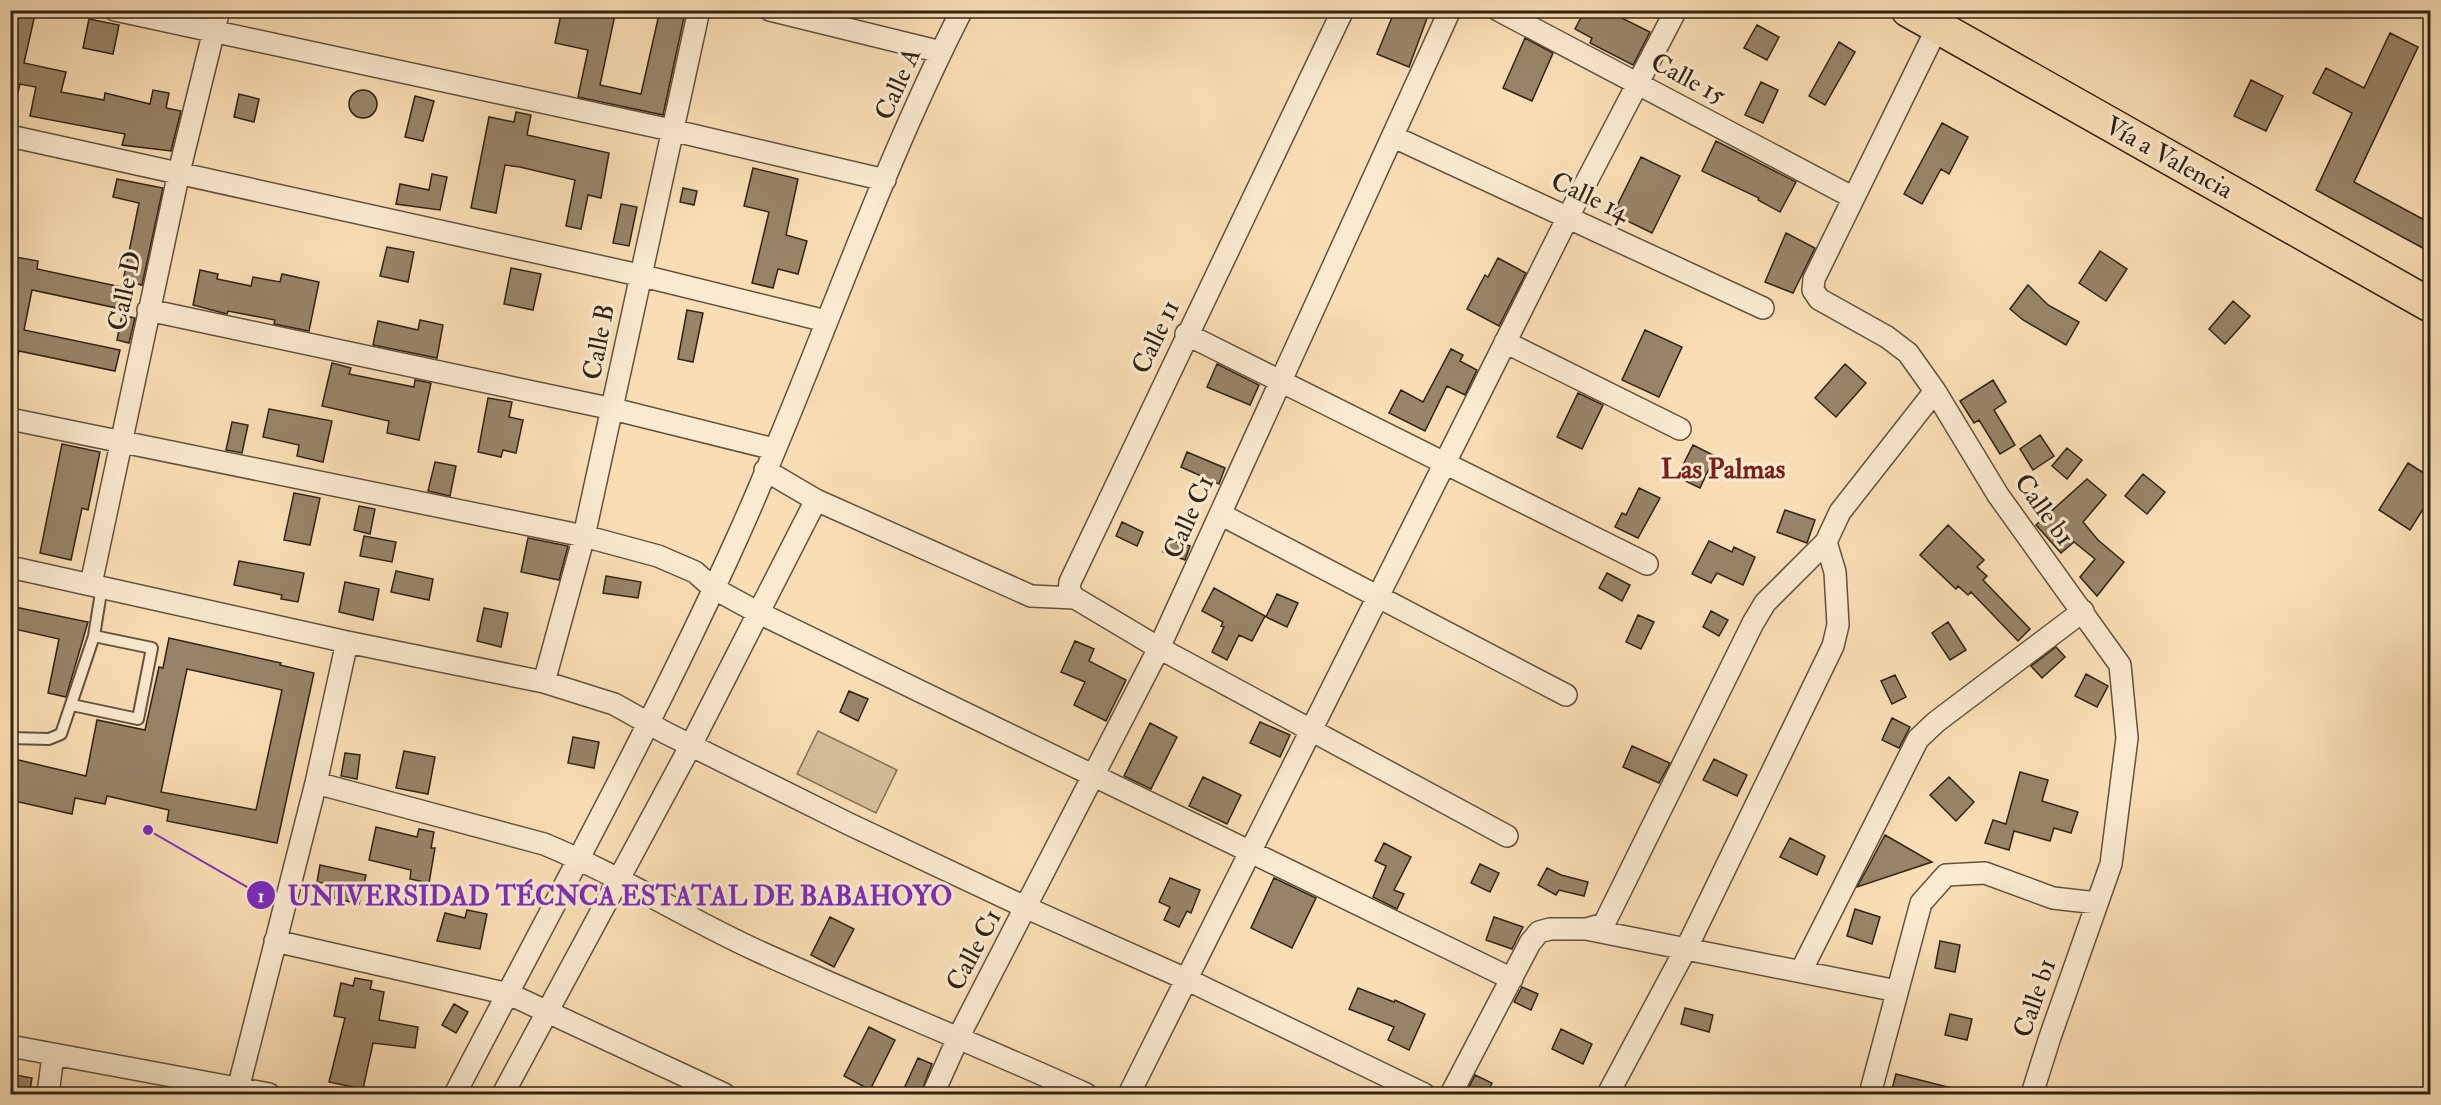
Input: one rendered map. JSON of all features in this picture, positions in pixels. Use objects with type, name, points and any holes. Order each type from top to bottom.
[{"type":"highway","name":"Vía a Valencia","points":[[1908,10],[2430,305]]},
{"type":"street","points":[[115,10],[217,20],[885,180]]},
{"type":"street","name":"Calle B","points":[[544,682],[584,537],[613,409],[639,275],[699,10]]},
{"type":"street","points":[[770,10],[941,52]]},
{"type":"street","name":"Calle A","points":[[455,1095],[580,859],[713,588],[774,449],[885,180],[941,52],[962,10]]},
{"type":"street","name":"Calle 11","points":[[1075,598],[1069,591],[1070,582],[1186,334],[1343,10]]},
{"type":"street","name":"Calle C1","points":[[933,1095],[959,1036],[1160,648],[1450,10]]},
{"type":"street","name":"Calle 15","points":[[1498,10],[1852,197]]},
{"type":"street","points":[[1129,1095],[1568,217],[1676,10]]},
{"type":"street","name":"Calle D","points":[[96,585],[121,443],[148,310],[217,20]]},
{"type":"street","name":"Calle b1","points":[[1938,26],[1852,197],[1814,279],[1813,290],[1819,299],[1887,337],[1908,353],[1935,391],[1998,495],[2120,665],[2127,738],[2111,864],[2032,1095]]},
{"type":"street","points":[[10,136],[639,275],[826,321]]},
{"type":"street","name":"Calle 14","points":[[1394,137],[1762,308]]},
{"type":"street","points":[[148,310],[613,409],[774,449]]},
{"type":"street","points":[[1186,334],[1647,564]]},
{"type":"street","points":[[1505,342],[1680,429]]},
{"type":"street","points":[[1586,929],[1604,924],[1613,909],[1765,603],[1826,542],[1840,512],[1935,391]]},
{"type":"street","points":[[10,419],[584,537],[658,556],[695,572],[713,588],[757,612],[1512,979]]},
{"type":"street","points":[[765,470],[816,500],[1031,596],[1075,598],[1312,732],[1507,836]]},
{"type":"street","points":[[503,1095],[691,745],[816,500]]},
{"type":"street","points":[[1220,514],[1566,695]]},
{"type":"street","points":[[1608,1095],[1684,951],[1833,646],[1838,625],[1835,572],[1826,542]]},
{"type":"street","points":[[10,567],[346,642],[544,682],[614,704],[849,824],[1027,908],[1188,980],[1424,1095]]},
{"type":"street","points":[[1801,971],[1918,739],[1936,722],[2083,611]]},
{"type":"street","points":[[238,1089],[316,783],[346,642]]},
{"type":"street","points":[[316,783],[544,844],[580,859],[759,951],[959,1036],[1086,1095]]},
{"type":"street","points":[[1870,1095],[1921,903],[1946,875],[1985,873],[2053,898],[2097,903]]},
{"type":"street","points":[[1451,1095],[1530,943],[1539,932],[1550,929],[1586,929],[1684,951],[1801,971],[1898,992]]},
{"type":"street","points":[[275,941],[509,994],[724,1095]]},
{"type":"street","points":[[10,1046],[268,1095]]},
{"type":"street","points":[[48,1095],[53,1055]]},
{"type":"lane","points":[[10,738],[49,739],[61,734],[93,636],[96,585]]},
{"type":"lane","points":[[72,705],[138,719],[152,648],[93,636]]},
{"type":"shaded area","points":[[818,731],[897,770],[876,813],[797,774]]},
{"type":"building","points":[[10,10],[36,10],[24,63],[66,72],[61,92],[104,100],[105,93],[150,104],[153,90],[169,93],[166,108],[181,111],[171,151],[122,145],[125,134],[30,116],[36,87],[20,84],[17,96],[10,95]]},
{"type":"building","points":[[562,10],[595,15],[596,10],[616,10],[600,85],[641,94],[660,10],[685,13],[663,115],[578,97],[588,50],[555,43]]},
{"type":"building","points":[[1395,10],[1430,10],[1409,67],[1377,54]]},
{"type":"building","points":[[1585,10],[1606,10],[1650,32],[1633,65],[1590,43],[1592,38],[1575,29]]},
{"type":"building","points":[[89,19],[119,25],[113,54],[83,48]]},
{"type":"building","points":[[1757,25],[1779,37],[1767,60],[1744,48]]},
{"type":"building","points":[[2390,33],[2418,47],[2354,182],[2430,223],[2430,252],[2316,190],[2352,113],[2313,93],[2326,68],[2364,88]]},
{"type":"building","points":[[1525,38],[1553,53],[1532,101],[1503,88]]},
{"type":"building","points":[[1839,42],[1855,52],[1825,105],[1809,96]]},
{"type":"building","points":[[2251,80],[2283,96],[2266,131],[2234,116]]},
{"type":"building","points":[[1761,82],[1778,90],[1763,123],[1745,115]]},
{"type":"building","points":[[363,90],[373,94],[377,104],[373,114],[363,118],[353,114],[349,104],[353,94]]},
{"type":"building","points":[[239,94],[259,99],[254,122],[234,117]]},
{"type":"building","points":[[415,96],[434,101],[423,141],[405,137]]},
{"type":"building","points":[[516,112],[531,115],[527,135],[609,153],[601,198],[588,195],[581,229],[566,226],[575,180],[520,167],[505,165],[496,213],[471,208],[489,117],[514,122]]},
{"type":"building","points":[[1942,123],[1968,137],[1949,174],[1941,169],[1922,204],[1904,194]]},
{"type":"building","points":[[1716,141],[1796,182],[1780,212],[1758,200],[1759,198],[1702,171]]},
{"type":"building","points":[[1641,157],[1680,176],[1652,233],[1613,214]]},
{"type":"building","points":[[753,168],[798,179],[786,235],[807,241],[798,274],[778,269],[773,288],[752,283],[769,212],[744,206]]},
{"type":"building","points":[[432,174],[447,177],[440,210],[396,204],[400,184],[429,190]]},
{"type":"building","points":[[117,179],[163,188],[142,285],[123,281],[139,203],[113,197]]},
{"type":"building","points":[[683,188],[697,191],[694,205],[680,202]]},
{"type":"building","points":[[621,204],[637,207],[629,246],[613,243]]},
{"type":"building","points":[[1786,233],[1815,248],[1793,293],[1765,282]]},
{"type":"building","points":[[387,247],[414,252],[408,282],[380,276]]},
{"type":"building","points":[[2100,251],[2127,269],[2106,301],[2079,283]]},
{"type":"building","points":[[10,256],[38,261],[37,269],[131,289],[126,310],[32,290],[24,330],[120,350],[115,371],[19,351],[17,360],[10,359]]},
{"type":"building","points":[[1498,258],[1526,273],[1499,326],[1467,309],[1485,275],[1488,277]]},
{"type":"building","points":[[511,268],[541,274],[533,310],[504,304]]},
{"type":"building","points":[[200,270],[218,274],[217,279],[251,286],[253,277],[280,282],[282,274],[319,282],[309,331],[274,324],[275,320],[228,311],[227,314],[193,305]]},
{"type":"building","points":[[2028,285],[2048,305],[2079,322],[2066,345],[2023,320],[2010,309]]},
{"type":"building","points":[[2233,301],[2250,316],[2225,344],[2209,329]]},
{"type":"building","points":[[687,310],[703,313],[693,362],[678,359]]},
{"type":"building","points":[[122,315],[135,318],[129,343],[117,340]]},
{"type":"building","points":[[420,320],[443,325],[437,358],[373,345],[378,321],[418,330]]},
{"type":"building","points":[[1645,330],[1682,347],[1659,397],[1622,380]]},
{"type":"building","points":[[1451,349],[1463,355],[1460,361],[1477,370],[1465,395],[1447,386],[1425,431],[1389,413],[1401,390],[1423,402]]},
{"type":"building","points":[[332,363],[351,368],[349,374],[414,387],[415,380],[431,383],[419,440],[387,433],[389,421],[322,406]]},
{"type":"building","points":[[1217,364],[1259,385],[1250,405],[1207,387]]},
{"type":"building","points":[[1845,364],[1866,383],[1836,417],[1815,398]]},
{"type":"building","points":[[1993,380],[2006,402],[1994,410],[2015,445],[2000,454],[1979,420],[1974,423],[1960,401]]},
{"type":"building","points":[[1578,393],[1603,405],[1582,449],[1557,437]]},
{"type":"building","points":[[488,398],[512,402],[509,417],[523,420],[516,453],[503,450],[501,457],[478,452]]},
{"type":"building","points":[[269,409],[332,421],[323,462],[297,456],[299,445],[263,437]]},
{"type":"building","points":[[232,422],[248,425],[242,453],[226,450]]},
{"type":"building","points":[[2040,435],[2054,456],[2033,470],[2020,449]]},
{"type":"building","points":[[62,444],[100,452],[88,510],[82,508],[71,560],[40,553]]},
{"type":"building","points":[[1693,445],[1715,456],[1700,488],[1677,477]]},
{"type":"building","points":[[2067,448],[2082,460],[2067,479],[2052,466]]},
{"type":"building","points":[[1187,452],[1225,468],[1219,484],[1181,467]]},
{"type":"building","points":[[435,462],[456,466],[450,496],[428,491]]},
{"type":"building","points":[[2408,463],[2430,477],[2430,498],[2410,530],[2379,510]]},
{"type":"building","points":[[2143,474],[2165,492],[2147,514],[2125,496]]},
{"type":"building","points":[[2087,479],[2106,495],[2083,522],[2098,540],[2124,562],[2097,596],[2080,577],[2095,559],[2074,542],[2061,553],[2036,525]]},
{"type":"building","points":[[1639,488],[1660,498],[1638,538],[1615,527],[1622,513],[1626,515]]},
{"type":"building","points":[[294,493],[320,498],[310,545],[284,540]]},
{"type":"building","points":[[359,506],[375,509],[370,534],[354,530]]},
{"type":"building","points":[[1785,510],[1815,520],[1807,543],[1777,532]]},
{"type":"building","points":[[1122,522],[1143,532],[1137,546],[1116,536]]},
{"type":"building","points":[[1948,525],[1984,560],[1977,567],[1987,576],[1983,580],[2030,629],[2018,641],[1971,592],[1968,595],[1958,586],[1956,589],[1920,555]]},
{"type":"building","points":[[364,536],[396,542],[392,562],[360,556]]},
{"type":"building","points":[[528,538],[568,546],[559,580],[521,572]]},
{"type":"building","points":[[1167,539],[1190,546],[1185,560],[1163,552]]},
{"type":"building","points":[[1709,541],[1732,552],[1734,547],[1755,557],[1743,585],[1717,573],[1711,583],[1692,574]]},
{"type":"building","points":[[239,561],[304,573],[298,602],[281,599],[282,595],[234,585]]},
{"type":"building","points":[[396,571],[433,579],[429,600],[391,592]]},
{"type":"building","points":[[1607,573],[1630,585],[1622,601],[1599,588]]},
{"type":"building","points":[[606,576],[641,582],[638,598],[603,593]]},
{"type":"building","points":[[345,582],[379,589],[373,620],[339,612]]},
{"type":"building","points":[[1214,588],[1265,616],[1252,641],[1239,635],[1227,660],[1212,652],[1224,627],[1221,626],[1223,622],[1202,611]]},
{"type":"building","points":[[1277,594],[1298,603],[1287,627],[1266,617]]},
{"type":"building","points":[[10,606],[88,622],[66,697],[48,693],[59,639],[10,628]]},
{"type":"building","points":[[484,608],[508,613],[501,647],[477,641]]},
{"type":"building","points":[[1711,611],[1728,620],[1719,636],[1703,627]]},
{"type":"building","points":[[1638,615],[1654,622],[1641,649],[1626,642]]},
{"type":"building","points":[[1948,622],[1966,650],[1950,660],[1932,633]]},
{"type":"building","points":[[169,638],[281,663],[280,665],[314,673],[277,843],[167,821],[169,810],[107,796],[105,804],[75,798],[72,814],[10,800],[10,758],[86,776],[97,720],[145,730],[159,667],[163,668]],"holes":[[[187,669],[282,690],[256,810],[161,792]]]},
{"type":"building","points":[[1075,641],[1094,649],[1089,661],[1126,680],[1106,721],[1074,705],[1085,682],[1061,672]]},
{"type":"building","points":[[2056,647],[2065,657],[2042,678],[2031,666]]},
{"type":"building","points":[[2086,674],[2108,686],[2097,707],[2075,696]]},
{"type":"building","points":[[1895,675],[1906,697],[1892,704],[1881,681]]},
{"type":"building","points":[[849,691],[868,699],[858,721],[840,712]]},
{"type":"building","points":[[1892,718],[1910,727],[1899,748],[1882,740]]},
{"type":"building","points":[[1260,722],[1290,735],[1280,757],[1250,743]]},
{"type":"building","points":[[1150,723],[1177,737],[1151,789],[1124,776]]},
{"type":"building","points":[[573,737],[599,742],[594,768],[568,763]]},
{"type":"building","points":[[1632,746],[1670,763],[1659,783],[1623,767]]},
{"type":"building","points":[[404,751],[435,757],[428,794],[396,788]]},
{"type":"building","points":[[345,753],[360,755],[357,779],[341,776]]},
{"type":"building","points":[[1714,759],[1747,775],[1737,796],[1703,780]]},
{"type":"building","points":[[2020,772],[2048,780],[2042,801],[2078,812],[2071,833],[2054,828],[2050,841],[2014,831],[2009,850],[1985,843],[1993,820],[2006,824]]},
{"type":"building","points":[[1203,777],[1241,795],[1227,824],[1189,806]]},
{"type":"building","points":[[1949,777],[1974,802],[1956,821],[1930,795]]},
{"type":"building","points":[[376,827],[417,837],[419,829],[434,832],[431,848],[435,848],[429,883],[410,879],[411,870],[369,860]]},
{"type":"building","points":[[1885,835],[1932,862],[1857,887],[1866,871]]},
{"type":"building","points":[[1790,838],[1825,856],[1817,875],[1780,857]]},
{"type":"building","points":[[1384,843],[1411,857],[1394,890],[1404,894],[1397,909],[1373,897],[1386,866],[1375,861]]},
{"type":"building","points":[[1480,864],[1499,873],[1490,892],[1471,883]]},
{"type":"building","points":[[320,865],[366,875],[359,904],[326,896],[328,884],[317,882]]},
{"type":"building","points":[[1547,868],[1561,875],[1588,882],[1584,896],[1559,890],[1556,895],[1538,885]]},
{"type":"building","points":[[1170,878],[1200,890],[1191,913],[1187,911],[1179,927],[1164,920],[1170,907],[1159,902]]},
{"type":"building","points":[[1274,878],[1316,898],[1292,948],[1251,928]]},
{"type":"building","points":[[1855,909],[1880,917],[1872,944],[1847,936]]},
{"type":"building","points":[[467,910],[487,914],[480,949],[437,941],[445,913],[465,918]]},
{"type":"building","points":[[830,917],[854,929],[834,967],[811,955]]},
{"type":"building","points":[[1494,917],[1523,927],[1512,949],[1486,940]]},
{"type":"building","points":[[1940,941],[1960,945],[1955,972],[1935,968]]},
{"type":"building","points":[[355,978],[372,981],[370,989],[384,992],[379,1020],[418,1027],[415,1048],[373,1043],[363,1089],[329,1082],[345,1018],[334,1016],[341,983],[353,986]]},
{"type":"building","points":[[1522,987],[1538,994],[1531,1010],[1514,1002]]},
{"type":"building","points":[[1358,988],[1394,1002],[1395,1000],[1425,1014],[1409,1050],[1388,1040],[1394,1027],[1349,1009]]},
{"type":"building","points":[[454,1004],[468,1012],[456,1033],[442,1025]]},
{"type":"building","points":[[1685,1008],[1713,1015],[1709,1032],[1681,1024]]},
{"type":"building","points":[[1950,1014],[1972,1019],[1967,1040],[1945,1035]]},
{"type":"building","points":[[869,1027],[895,1040],[870,1090],[844,1076]]},
{"type":"building","points":[[1561,1029],[1592,1044],[1583,1064],[1552,1049]]},
{"type":"building","points":[[918,1058],[932,1064],[920,1095],[901,1095]]},
{"type":"building","points":[[10,1074],[32,1078],[29,1095],[10,1095]]},
{"type":"building","points":[[1896,1074],[1956,1089],[1956,1095],[1915,1095],[1892,1089]]},
{"type":"building","points":[[1475,1075],[1492,1083],[1486,1095],[1475,1095],[1467,1091]]},
{"type":"place","name":"UNIVERSIDAD TÉCNCA ESTATAL DE BABAHOYO","points":[[148,830]]},
{"type":"district","name":"Las Palmas","points":[[1723,469]]}]
